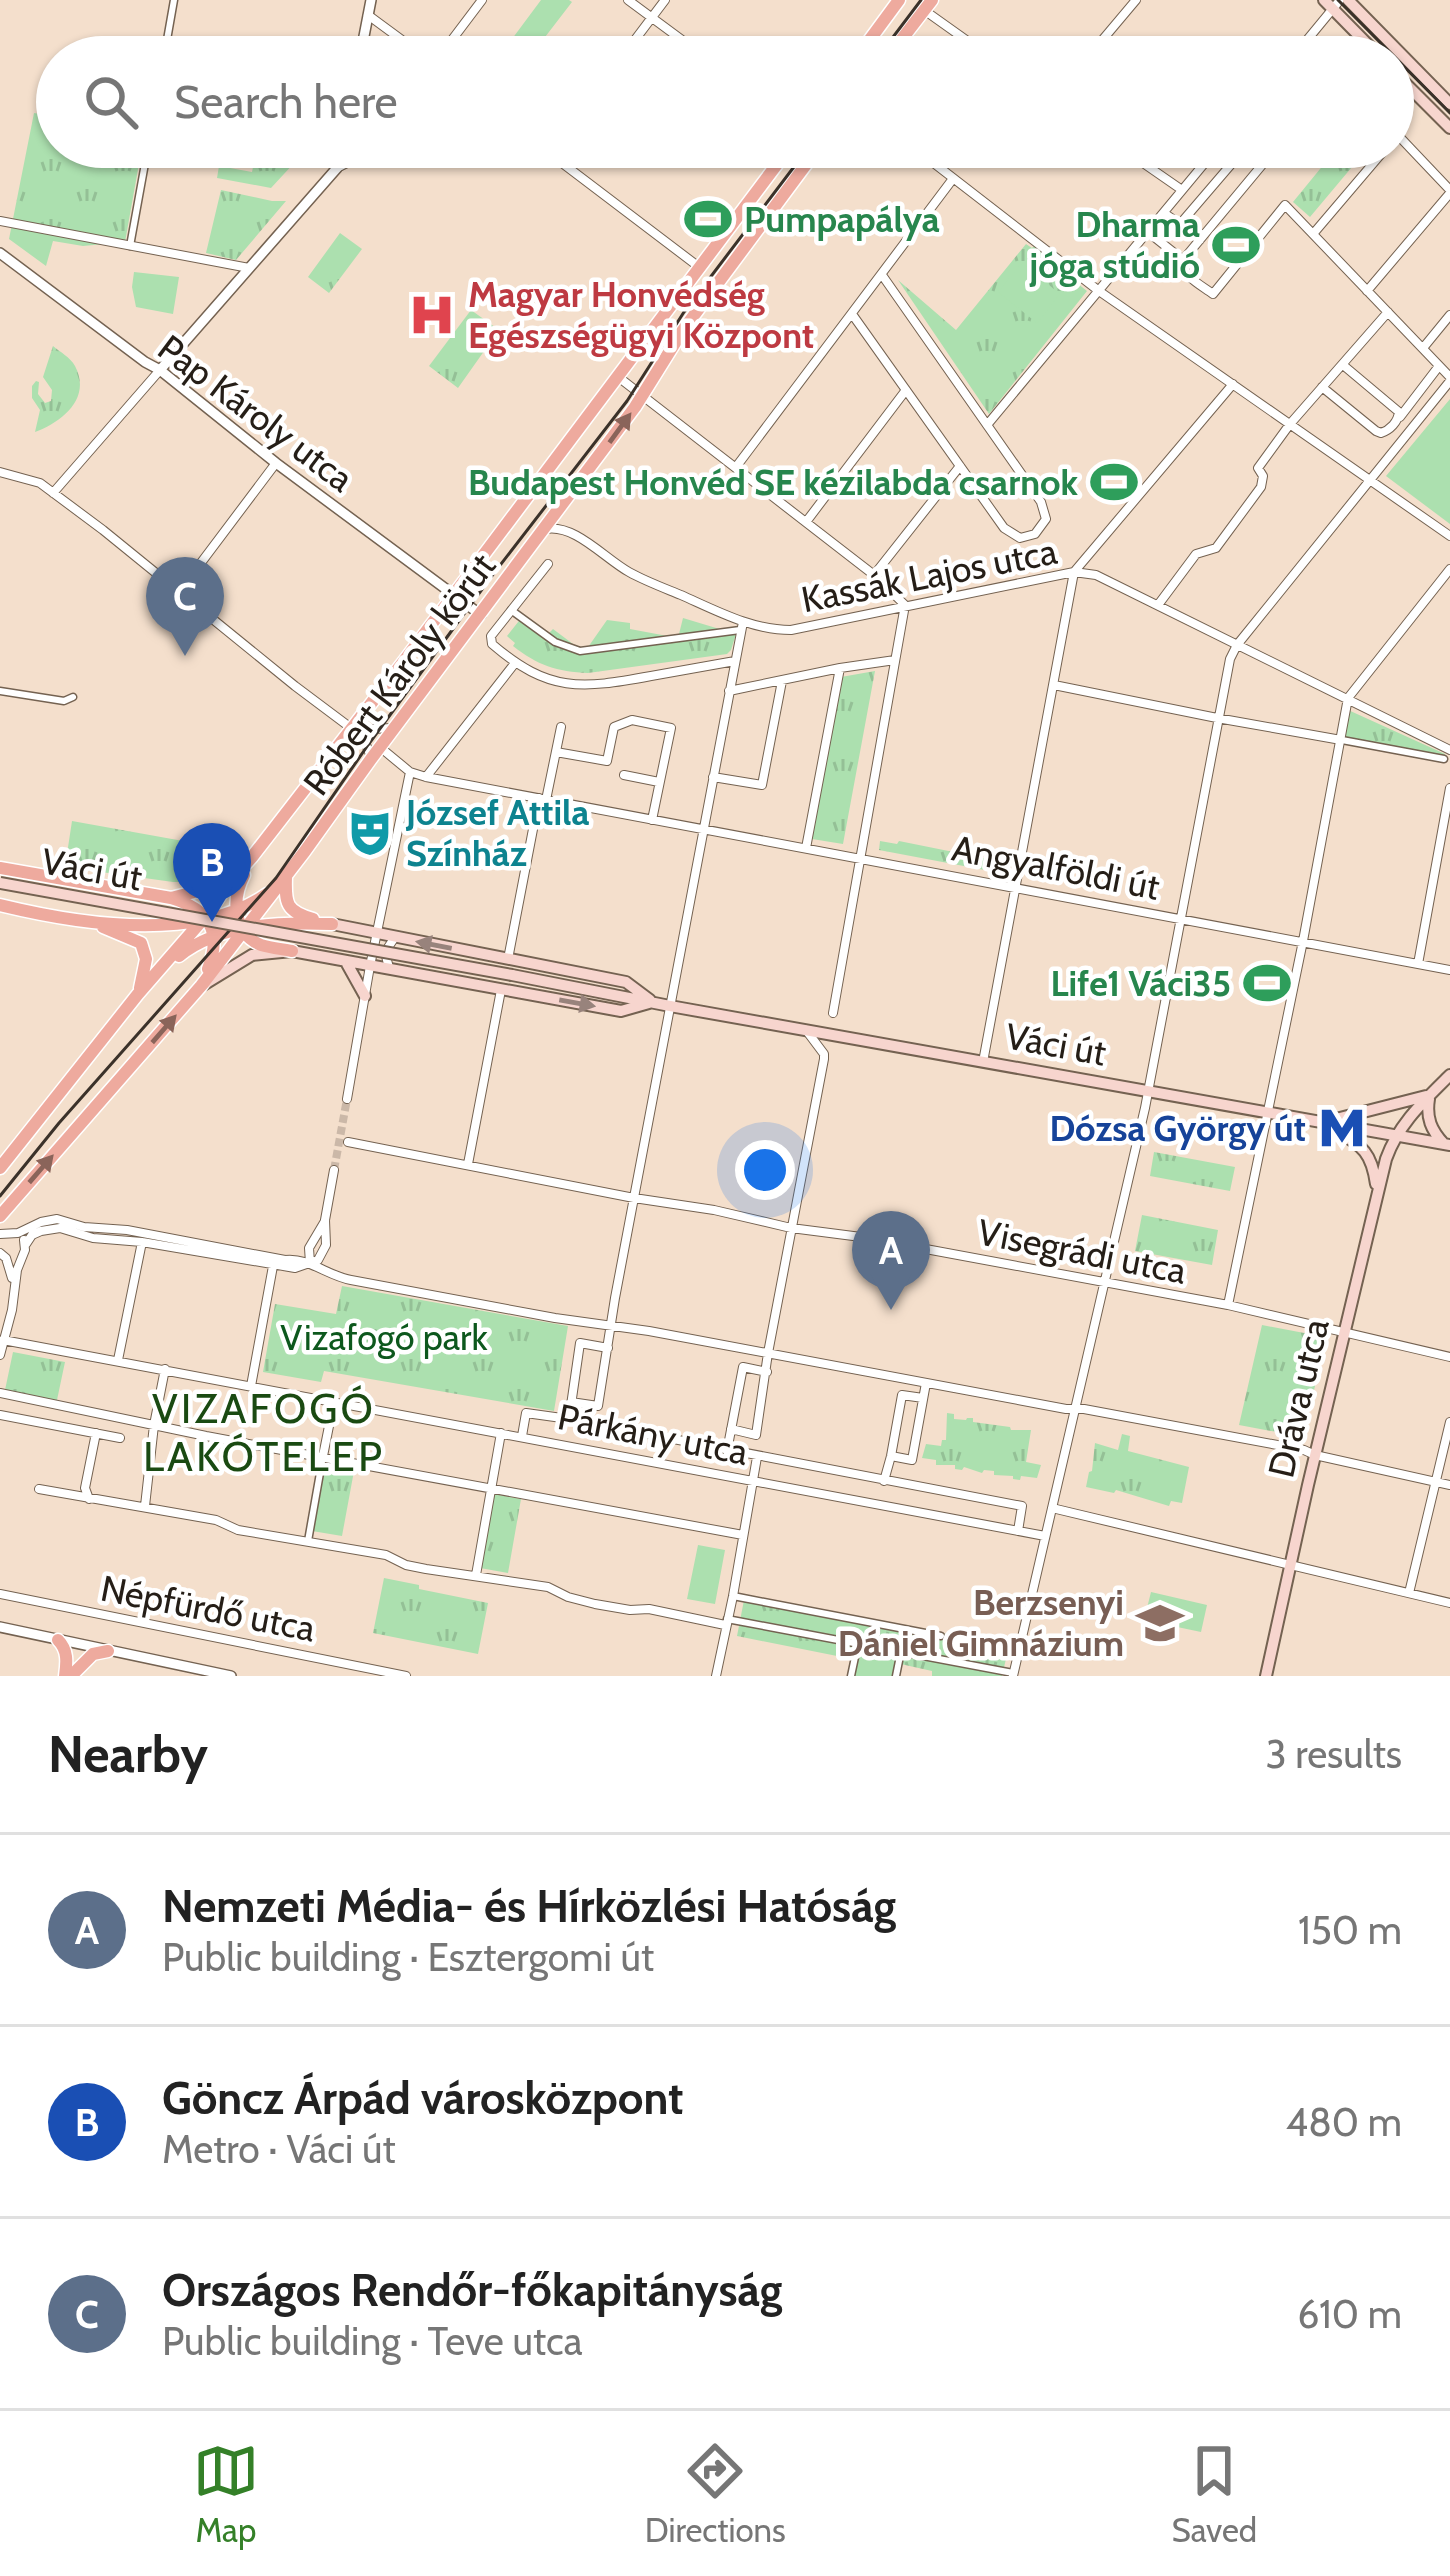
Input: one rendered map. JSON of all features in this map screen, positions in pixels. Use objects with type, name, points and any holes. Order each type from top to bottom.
[{"type":"main road","points":[[872,36],[899,0]]},
{"type":"main road","points":[[1336,2],[1363,36]]},
{"type":"main road","points":[[1336,2],[1374,36]]},
{"type":"main road","points":[[904,36],[928,5]]},
{"type":"main road","points":[[1414,72],[1450,104]]},
{"type":"main road","points":[[1414,91],[1450,128]]},
{"type":"main road","name":"Róbert Károly körút","points":[[0,1168],[352,730],[774,168]]},
{"type":"main road","name":"Róbert Károly körút","points":[[1,1215],[201,986],[286,876],[644,396],[691,318],[804,168]]},
{"type":"main road","points":[[252,857],[237,887],[236,910],[245,929],[260,944],[292,951]]},
{"type":"main road","name":"Váci út","points":[[0,868],[171,898]]},
{"type":"main road","points":[[91,922],[140,926],[236,910],[256,902],[286,876]]},
{"type":"main road","points":[[286,876],[287,902],[295,914],[332,924]]},
{"type":"main road","name":"Váci út","points":[[0,883],[1447,1145]]},
{"type":"main road","points":[[171,898],[229,884]]},
{"type":"main road","points":[[91,922],[136,918],[142,901],[128,891]]},
{"type":"main road","points":[[171,898],[193,904],[206,917],[213,935],[212,962],[201,986]]},
{"type":"main road","name":"Váci út","points":[[0,905],[91,922]]},
{"type":"main road","points":[[91,922],[141,944],[146,959],[138,994]]},
{"type":"main road","points":[[138,994],[182,953],[213,935],[332,924]]},
{"type":"main road","name":"Váci út","points":[[332,924],[626,982],[652,1002]]},
{"type":"main road","name":"Váci út","points":[[201,986],[252,955],[292,951],[621,1011],[652,1002]]},
{"type":"main road","points":[[346,962],[365,996]]},
{"type":"main road","points":[[1394,1135],[1450,1075]]},
{"type":"main road","points":[[1323,1122],[1430,1096]]},
{"type":"main road","points":[[1430,1096],[1429,1122],[1447,1145]]},
{"type":"main road","points":[[1323,1122],[1361,1146],[1371,1159],[1377,1195]]},
{"type":"main road","name":"Dráva utca","points":[[1266,1676],[1394,1135]]},
{"type":"main road","points":[[58,1640],[64,1646],[68,1676]]},
{"type":"main road","points":[[66,1657],[70,1648],[81,1645]]},
{"type":"main road","points":[[68,1676],[93,1654],[108,1651]]},
{"type":"street","points":[[168,36],[174,0]]},
{"type":"street","points":[[364,36],[371,0]]},
{"type":"street","points":[[455,36],[482,0]]},
{"type":"street","points":[[628,0],[677,36]]},
{"type":"street","points":[[638,36],[665,0]]},
{"type":"street","points":[[1106,36],[1136,0]]},
{"type":"street","points":[[1310,36],[1336,2]]},
{"type":"street","points":[[928,5],[966,36]]},
{"type":"street","points":[[368,15],[396,36]]},
{"type":"street","points":[[1367,291],[1450,192],[1414,155]]},
{"type":"street","points":[[130,246],[144,168]]},
{"type":"street","points":[[333,172],[334,168]]},
{"type":"street","points":[[53,493],[340,168]]},
{"type":"street","points":[[574,168],[700,268]]},
{"type":"street","points":[[938,168],[1099,291],[1450,536]]},
{"type":"street","points":[[1150,168],[1182,190]]},
{"type":"street","points":[[987,425],[1200,168]]},
{"type":"street","points":[[1180,224],[1228,168]]},
{"type":"street","points":[[39,1489],[216,1520],[238,1530],[386,1556],[426,1569],[548,1587],[595,1604],[858,1642],[1013,1675],[1148,1090],[1230,659],[1450,379],[1285,205],[1213,294],[1186,273],[1184,260],[1260,168]]},
{"type":"street","points":[[1313,234],[1369,168]]},
{"type":"street","points":[[736,467],[952,180]]},
{"type":"street","points":[[1164,213],[1200,240]]},
{"type":"street","points":[[0,221],[249,268]]},
{"type":"street","points":[[1148,232],[1184,260]]},
{"type":"street","name":"Pap Károly utca","points":[[0,253],[481,615]]},
{"type":"street","points":[[852,314],[1004,529],[1020,538],[1035,534],[1046,511],[1041,502],[882,275]]},
{"type":"street","points":[[1159,605],[1196,554],[1216,548],[1261,487],[1263,476],[1258,468],[1290,424],[1388,312]]},
{"type":"street","points":[[1423,348],[1450,315]]},
{"type":"street","points":[[1342,364],[1400,412],[1399,418]]},
{"type":"street","points":[[1322,387],[1381,434],[1439,366]]},
{"type":"street","points":[[617,376],[874,575],[905,605],[832,1013]]},
{"type":"street","points":[[983,1062],[1074,572],[1233,385]]},
{"type":"street","points":[[806,522],[906,390]]},
{"type":"street","points":[[178,592],[276,463]]},
{"type":"street","points":[[874,575],[959,466]]},
{"type":"street","name":"Angyalföldi út","points":[[0,472],[34,480],[53,493],[363,737],[375,753],[410,772],[1450,970]]},
{"type":"street","name":"Kassák Lajos utca","points":[[546,529],[562,528],[627,571],[743,626],[791,630],[1074,572],[1105,578],[1348,698],[1447,754]]},
{"type":"street","points":[[548,563],[491,635],[492,644],[515,663],[548,680],[597,686],[735,661]]},
{"type":"street","points":[[1228,1305],[1348,698],[1450,568]]},
{"type":"street","points":[[512,610],[555,642],[580,651],[743,626],[598,1406],[571,1402]]},
{"type":"street","points":[[729,692],[895,661]]},
{"type":"street","points":[[426,777],[515,663]]},
{"type":"street","points":[[806,848],[840,668]]},
{"type":"street","points":[[713,777],[762,785],[782,681]]},
{"type":"street","points":[[1054,685],[1341,740],[1447,754]]},
{"type":"street","points":[[0,691],[64,701],[73,697]]},
{"type":"street","points":[[556,752],[607,761],[614,727],[632,720],[671,728],[652,820]]},
{"type":"street","points":[[352,730],[397,727]]},
{"type":"street","points":[[508,959],[561,727]]},
{"type":"street","points":[[347,1099],[410,772]]},
{"type":"street","points":[[624,775],[659,782]]},
{"type":"street","points":[[1418,964],[1450,788]]},
{"type":"street","points":[[390,970],[385,952],[395,938]]},
{"type":"street","points":[[468,1164],[501,989]]},
{"type":"street","points":[[731,1430],[756,1435],[824,1054],[806,1030]]},
{"type":"street","name":"Visegrádi utca","points":[[348,1142],[791,1228],[1228,1305],[1450,1357]]},
{"type":"street","points":[[0,1355],[16,1270],[32,1235],[50,1228],[67,1229],[93,1238],[295,1268],[318,1260],[326,1245],[325,1220],[334,1170]]},
{"type":"street","points":[[1,1236],[41,1222],[69,1220],[84,1227],[310,1263],[335,1277],[1304,1450],[1450,1485]]},
{"type":"street","points":[[18,1233],[26,1244]]},
{"type":"street","points":[[118,1360],[142,1242]]},
{"type":"street","points":[[3,1256],[22,1256]]},
{"type":"street","points":[[3,1256],[11,1271],[14,1297]]},
{"type":"street","points":[[251,1386],[273,1266]]},
{"type":"street","name":"Párkány utca","points":[[3,1340],[1045,1536]]},
{"type":"street","points":[[569,1419],[580,1343],[608,1348]]},
{"type":"street","points":[[727,1451],[743,1367],[767,1372]]},
{"type":"street","points":[[145,1506],[165,1369]]},
{"type":"street","points":[[891,1456],[912,1460],[926,1383]]},
{"type":"street","points":[[0,1394],[743,1535]]},
{"type":"street","points":[[884,1480],[902,1395],[923,1398]]},
{"type":"street","points":[[308,1541],[334,1401]]},
{"type":"street","points":[[522,1436],[526,1413],[569,1419],[1022,1506],[1018,1531]]},
{"type":"street","points":[[0,1415],[120,1438]]},
{"type":"street","points":[[1409,1594],[1450,1422]]},
{"type":"street","points":[[476,1574],[501,1432]]},
{"type":"street","points":[[89,1499],[85,1488],[95,1433]]},
{"type":"street","points":[[716,1676],[757,1457]]},
{"type":"street","points":[[1052,1508],[1450,1603]]},
{"type":"street","name":"Népfürdő utca","points":[[0,1594],[406,1676]]},
{"type":"street","points":[[733,1596],[941,1636]]},
{"type":"street","name":"Népfürdő utca","points":[[0,1627],[232,1676]]},
{"type":"street","points":[[851,1676],[858,1642]]},
{"type":"street","points":[[896,1676],[901,1651]]},
{"type":"green space","points":[[541,0],[572,2],[546,36],[514,36]]},
{"type":"green space","points":[[34,113],[36,168],[138,168],[125,242],[83,246],[53,241],[46,266],[9,239]]},
{"type":"green space","points":[[219,168],[252,172],[253,168],[290,168],[271,188],[217,178]]},
{"type":"green space","points":[[1321,168],[1351,168],[1310,217],[1293,202]]},
{"type":"green space","points":[[221,190],[286,201],[236,260],[206,253]]},
{"type":"green space","points":[[340,233],[362,249],[329,293],[308,277]]},
{"type":"green space","points":[[1026,244],[1074,275],[1072,279],[1087,291],[989,414],[898,280],[956,330]]},
{"type":"green space","points":[[1022,263],[1060,294],[1037,323],[998,292]]},
{"type":"green space","points":[[134,272],[179,277],[173,314],[136,307]]},
{"type":"green space","points":[[471,310],[499,330],[458,388],[429,366]]},
{"type":"green space","points":[[53,346],[75,366],[80,388],[64,415],[35,432],[40,410],[32,398],[32,386],[39,382],[38,394],[45,403],[51,401],[52,390],[43,377]]},
{"type":"green space","points":[[1450,399],[1450,524],[1386,476]]},
{"type":"green space","points":[[522,617],[547,635],[553,629],[572,648],[586,650],[607,620],[678,638],[683,618],[736,634],[727,654],[588,673],[548,666],[513,646],[507,636]]},
{"type":"green space","points":[[875,671],[843,844],[812,839],[841,677]]},
{"type":"green space","points":[[1346,709],[1445,754],[1444,759],[1341,740]]},
{"type":"green space","points":[[72,821],[222,848],[191,882],[65,867]]},
{"type":"green space","points":[[880,841],[1008,863],[1006,874],[879,850]]},
{"type":"green space","points":[[1154,1152],[1235,1167],[1230,1191],[1150,1176]]},
{"type":"green space","points":[[1142,1215],[1218,1230],[1212,1265],[1135,1251]]},
{"type":"green space","name":"Vizafogó park","points":[[342,1286],[568,1326],[554,1411],[324,1371],[321,1382],[263,1372],[275,1304],[336,1314]]},
{"type":"green space","points":[[1262,1325],[1320,1336],[1325,1343],[1305,1429],[1298,1436],[1239,1425]]},
{"type":"green space","points":[[13,1352],[65,1362],[57,1400],[5,1390]]},
{"type":"green space","points":[[947,1413],[954,1414],[954,1419],[973,1418],[973,1422],[1011,1430],[1031,1430],[1026,1462],[1041,1465],[1037,1478],[1021,1476],[1020,1480],[994,1475],[994,1471],[955,1469],[955,1465],[936,1465],[936,1460],[922,1458],[926,1444],[941,1446],[946,1440]]},
{"type":"green space","points":[[1122,1434],[1130,1436],[1128,1451],[1189,1467],[1182,1503],[1171,1501],[1169,1506],[1116,1490],[1086,1487],[1095,1443],[1118,1450]]},
{"type":"green space","points":[[324,1466],[354,1471],[342,1536],[312,1531]]},
{"type":"green space","points":[[493,1494],[521,1499],[508,1573],[480,1568]]},
{"type":"green space","points":[[698,1545],[725,1550],[715,1604],[687,1599]]},
{"type":"green space","points":[[384,1578],[488,1603],[478,1654],[373,1633]]},
{"type":"green space","points":[[1151,1592],[1207,1605],[1201,1632],[1144,1620]]},
{"type":"green space","points":[[745,1595],[1009,1646],[1002,1676],[932,1676],[932,1671],[896,1663],[893,1676],[854,1676],[857,1660],[737,1636]]},
{"type":"tunnel","points":[[334,1170],[347,1099]]},
{"type":"tram line","points":[[894,36],[921,0]]},
{"type":"tram line","points":[[1338,0],[1374,36]]},
{"type":"tram line","points":[[1414,77],[1450,113]]},
{"type":"tram line","points":[[0,1196],[276,878],[368,745],[627,401],[684,312],[793,168]]},
{"type":"place","name":"Pumpapálya","points":[[708,219]]},
{"type":"place","name":"Dharma jóga stúdió","points":[[1236,245]]},
{"type":"place","name":"Magyar Honvédség Egészségügyi Központ","points":[[432,315]]},
{"type":"place","name":"Budapest Honvéd SE kézilabda csarnok","points":[[1114,482]]},
{"type":"place","name":"Országos Rendőr-főkapitányság","points":[[185,656]]},
{"type":"place","name":"József Attila Színház","points":[[370,833]]},
{"type":"place","name":"Göncz Árpád városközpont","points":[[212,922]]},
{"type":"place","name":"Life1 Váci35","points":[[1267,983]]},
{"type":"place","name":"Dózsa György út","points":[[1342,1128]]},
{"type":"place","name":"Nemzeti Média- és Hírközlési Hatóság","points":[[891,1310]]},
{"type":"place","name":"Berzsenyi Dániel Gimnázium","points":[[1160,1623]]},
{"type":"district","name":"VIZAFOGÓ LAKÓTELEP","points":[[264,1432]]}]
